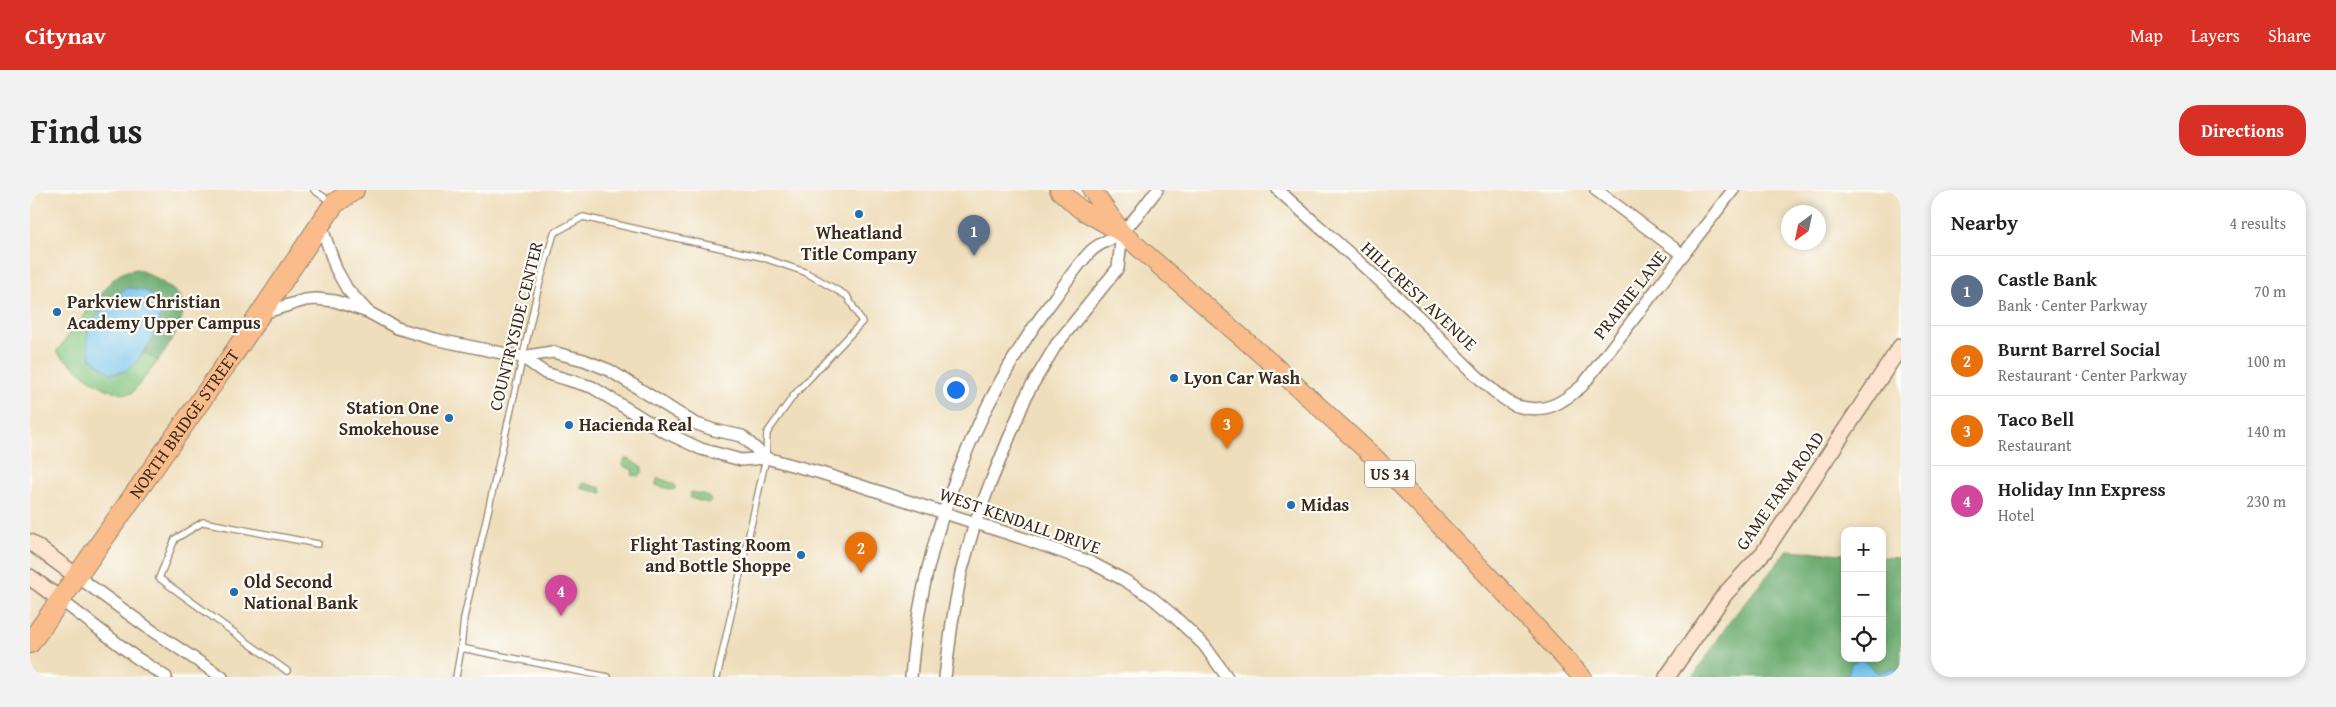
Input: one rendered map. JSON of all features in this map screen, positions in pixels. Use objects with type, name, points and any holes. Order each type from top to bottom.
[{"type":"highway","name":"NORTH BRIDGE STREET","points":[[30,643],[62,601],[321,225],[334,197],[354,190]]},
{"type":"main road","name":"US 34","points":[[1059,190],[1080,209],[1122,232],[1270,362],[1375,458],[1500,588],[1582,677]]},
{"type":"main road","name":"US 34","points":[[1092,190],[1122,232]]},
{"type":"street","points":[[911,677],[921,603],[936,537],[970,446],[1011,362],[1045,311],[1092,250],[1122,232],[1157,190]]},
{"type":"street","name":"HILLCREST AVENUE","points":[[1278,190],[1422,319],[1495,392],[1516,406],[1544,410]]},
{"type":"street","points":[[1596,190],[1683,255]]},
{"type":"street","name":"PRAIRIE LANE","points":[[1544,410],[1568,398],[1582,386],[1733,190]]},
{"type":"street","name":"WEST KENDALL DRIVE","points":[[321,225],[336,269],[347,289],[368,312]]},
{"type":"street","points":[[945,677],[952,623],[975,523],[1028,392],[1056,345],[1118,268],[1122,232]]},
{"type":"street","name":"WEST KENDALL DRIVE","points":[[260,314],[316,299],[335,301],[368,312],[397,328],[434,339],[522,357],[552,352],[584,360],[609,370],[694,423],[714,430],[742,436],[766,458]]},
{"type":"street","name":"GAME FARM ROAD","points":[[1667,677],[1724,594],[1764,552],[1901,346]]},
{"type":"street","name":"WEST KENDALL DRIVE","points":[[522,357],[545,373],[592,387],[681,441],[741,460],[766,458],[821,473],[1065,552],[1124,580],[1150,596],[1181,622],[1204,645],[1227,677]]},
{"type":"street","points":[[30,542],[158,634],[222,677]]},
{"type":"street","points":[[30,577],[134,656],[166,677]]},
{"type":"lane","points":[[314,190],[334,197]]},
{"type":"lane","name":"COUNTRYSIDE CENTER","points":[[456,677],[464,618],[538,289],[554,233],[583,217],[761,258],[805,272],[847,296],[862,322],[794,395],[767,433],[766,458],[716,677]]},
{"type":"lane","points":[[287,671],[159,578],[175,539],[203,522],[318,544]]},
{"type":"lane","points":[[461,648],[608,677]]},
{"type":"green space","points":[[137,269],[169,287],[182,300],[183,314],[180,323],[172,340],[158,361],[144,352],[152,339],[115,294],[100,314],[92,305],[116,277],[129,270]]},
{"type":"green space","points":[[92,305],[100,314],[90,324],[139,358],[144,352],[158,361],[132,393],[122,394],[102,386],[81,373],[56,352]]},
{"type":"green space","points":[[625,459],[629,459],[642,468],[640,476],[632,475],[633,470],[622,465]]},
{"type":"green space","points":[[658,478],[674,484],[676,488],[673,490],[655,485]]},
{"type":"green space","points":[[583,483],[601,488],[602,493],[580,488]]},
{"type":"green space","points":[[691,492],[706,495],[711,500],[709,503],[690,498]]},
{"type":"green space","points":[[1788,550],[1841,554],[1841,662],[1886,662],[1886,557],[1901,558],[1901,670],[1890,669],[1878,673],[1871,667],[1847,675],[1848,677],[1693,677],[1730,621]]},
{"type":"water","points":[[128,288],[144,290],[157,298],[161,313],[152,339],[139,358],[127,371],[111,374],[91,358],[87,344],[88,332],[102,310]]},
{"type":"water","points":[[1865,662],[1878,673],[1890,669],[1901,670],[1901,677],[1848,677],[1851,663]]},
{"type":"place","name":"Wheatland Title Company","points":[[859,214]]},
{"type":"place","name":"Castle Bank","points":[[974,256]]},
{"type":"place","name":"Parkview Christian Academy Upper Campus","points":[[57,312]]},
{"type":"place","name":"Lyon Car Wash","points":[[1174,378]]},
{"type":"place","name":"Station One Smokehouse","points":[[449,418]]},
{"type":"place","name":"Hacienda Real","points":[[569,425]]},
{"type":"place","name":"Taco Bell","points":[[1227,449]]},
{"type":"place","name":"Midas","points":[[1291,505]]},
{"type":"place","name":"Flight Tasting Room and Bottle Shoppe","points":[[801,555]]},
{"type":"place","name":"Burnt Barrel Social","points":[[861,573]]},
{"type":"place","name":"Old Second National Bank","points":[[234,592]]},
{"type":"place","name":"Holiday Inn Express","points":[[561,616]]}]
